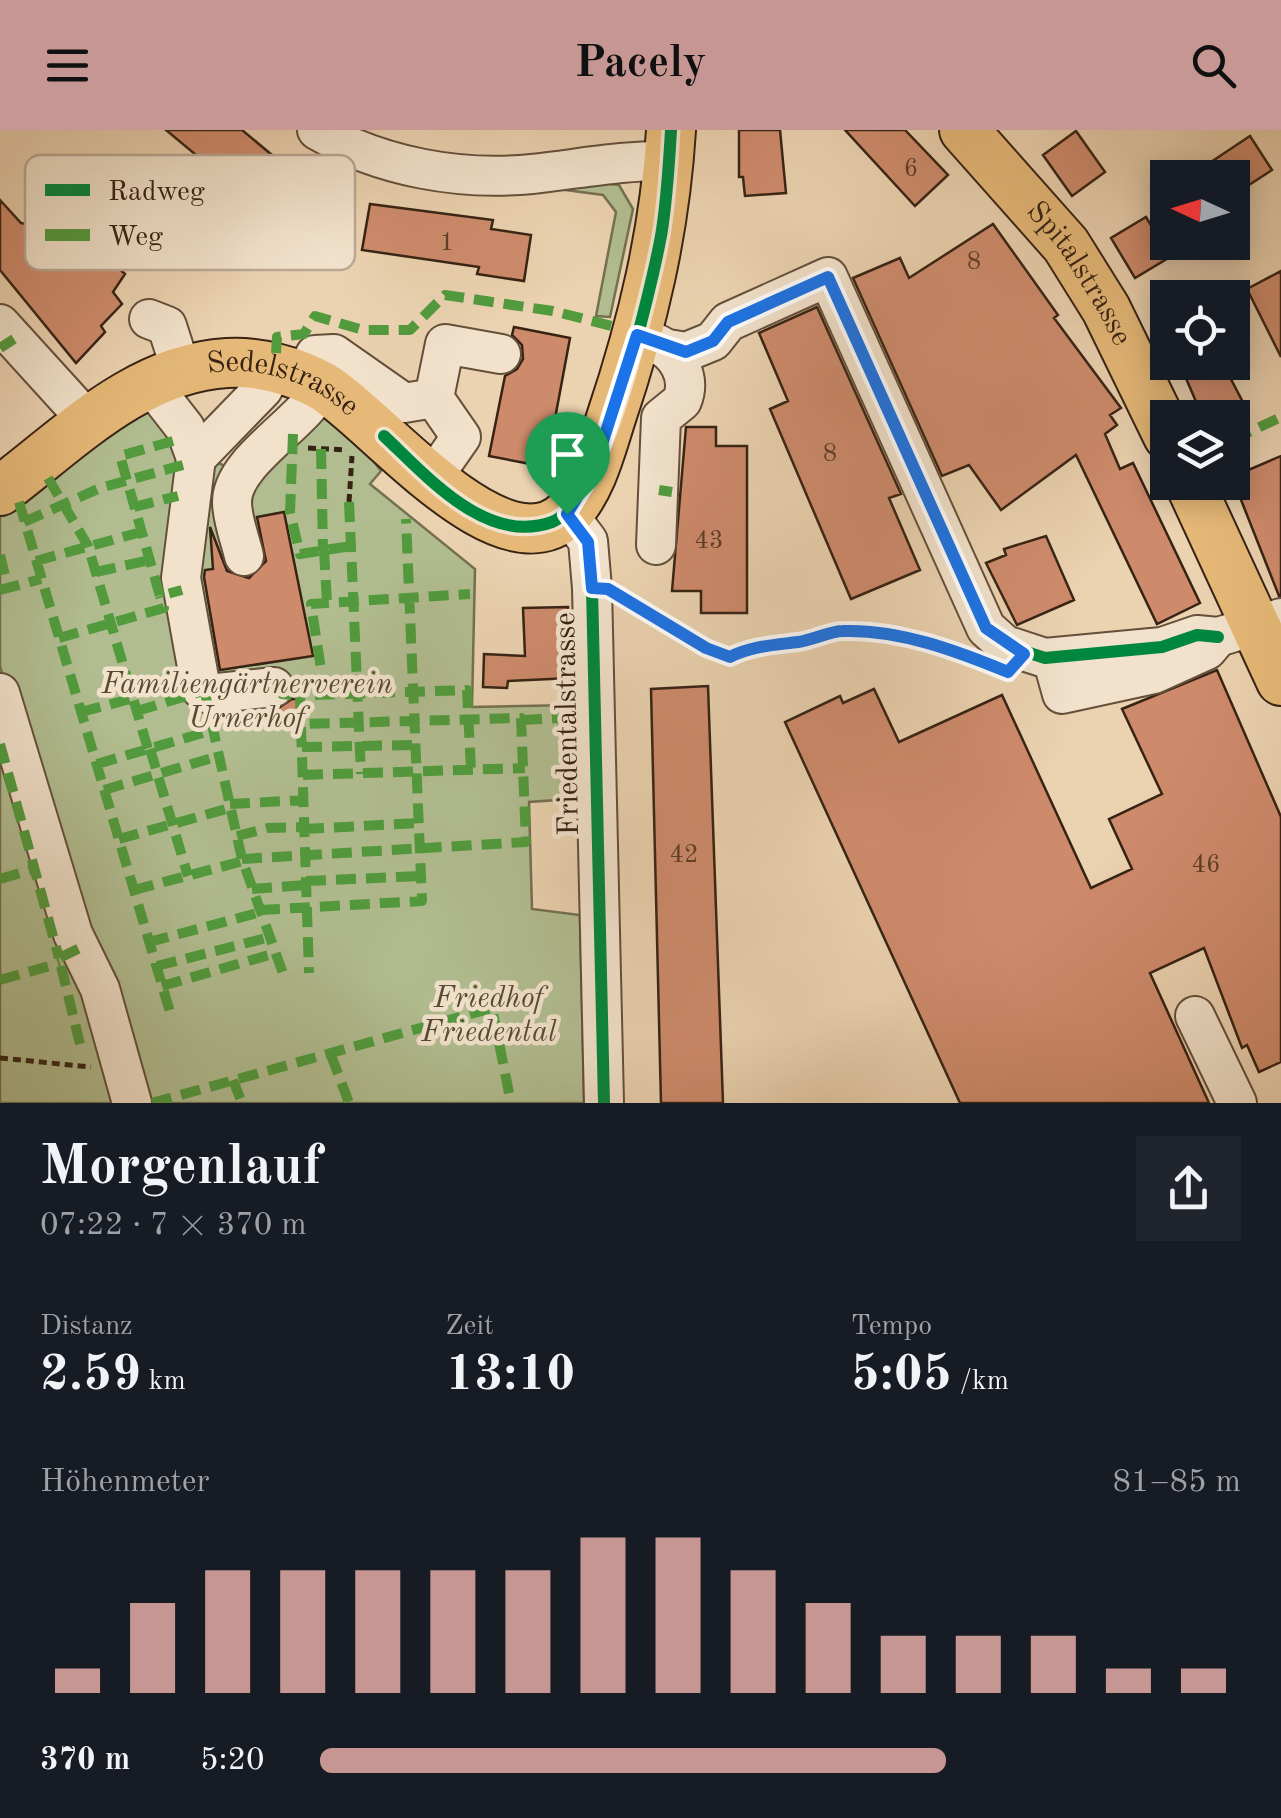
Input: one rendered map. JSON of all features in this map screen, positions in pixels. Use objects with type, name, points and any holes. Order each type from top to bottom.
[{"type":"main road","name":"Spitalstrasse","points":[[964,130],[1066,244],[1106,309],[1150,400]]},
{"type":"main road","points":[[567,514],[594,469],[653,342],[670,146]]},
{"type":"main road","name":"Sedelstrasse","points":[[0,490],[90,423],[165,376],[227,362],[300,378],[354,408],[458,502],[501,522],[547,524],[567,514]]},
{"type":"main road","points":[[1197,500],[1251,627],[1281,680]]},
{"type":"street","points":[[317,130],[378,157],[459,174],[509,176],[614,161],[670,146]]},
{"type":"street","points":[[653,342],[686,352],[713,341],[728,322],[828,277],[986,628],[1024,654],[1052,658],[1162,647],[1196,635],[1251,627]]},
{"type":"street","points":[[149,319],[167,326],[165,376],[196,458],[181,578],[201,689],[210,694],[274,687]]},
{"type":"street","points":[[0,324],[90,423]]},
{"type":"street","points":[[653,342],[686,381],[686,393],[661,418],[656,544]]},
{"type":"street","points":[[431,480],[460,438],[434,398],[445,344],[501,354]]},
{"type":"street","points":[[244,556],[231,501],[240,472],[302,417],[300,378],[315,355],[325,352],[404,403],[434,398]]},
{"type":"street","points":[[196,458],[263,388],[300,378]]},
{"type":"street","name":"Friedentalstrasse","points":[[567,514],[588,542],[592,588],[604,1103]]},
{"type":"street","points":[[0,694],[73,934],[100,989],[132,1103]]},
{"type":"street","points":[[1195,1016],[1236,1103]]},
{"type":"path","points":[[293,448],[352,451],[349,502]]},
{"type":"path","points":[[592,588],[608,589],[706,648],[730,657],[744,650],[826,638],[839,630],[910,640],[972,658]]},
{"type":"path","points":[[0,1058],[82,1069],[118,1059]]},
{"type":"green space","points":[[596,182],[619,185],[633,209],[610,317],[596,316],[616,212],[603,195],[558,189]]},
{"type":"green space","name":"Familiengärtnerverein Urnerhof","points":[[142,401],[188,452],[250,475],[317,411],[348,427],[381,471],[370,484],[475,569],[472,707],[574,705],[571,799],[529,802],[532,909],[580,915],[584,1103],[0,1103],[0,709],[79,933],[0,666],[0,510]]},
{"type":"building","points":[[166,130],[242,130],[272,155],[196,155]]},
{"type":"building","points":[[739,130],[780,130],[786,193],[745,196],[743,177],[739,177]]},
{"type":"building","points":[[845,130],[905,130],[948,175],[915,206]]},
{"type":"building","points":[[1076,131],[1105,172],[1072,196],[1043,155]]},
{"type":"building","points":[[1250,136],[1272,170],[1250,184],[1250,160],[1214,160]]},
{"type":"building","points":[[0,200],[25,224],[25,270],[121,270],[125,274],[113,292],[122,304],[101,326],[105,332],[76,363],[0,270]]},
{"type":"building","points":[[370,204],[493,220],[491,229],[531,235],[524,281],[477,274],[479,267],[362,250]]},
{"type":"building","points":[[1146,217],[1150,224],[1150,260],[1165,260],[1135,278],[1111,238]]},
{"type":"building","points":[[993,224],[1058,315],[1054,318],[1121,408],[1110,415],[1117,425],[1105,434],[1120,469],[1133,463],[1200,603],[1157,624],[1076,455],[1001,510],[969,465],[942,476],[853,278],[900,258],[909,278]]},
{"type":"building","points":[[1281,271],[1281,357],[1250,295],[1250,287]]},
{"type":"building","points":[[817,307],[901,494],[889,498],[920,570],[851,599],[770,409],[788,401],[759,333]]},
{"type":"building","points":[[514,327],[570,338],[546,467],[489,456],[505,376],[517,369],[523,359],[522,345],[512,335]]},
{"type":"building","points":[[1187,380],[1231,380],[1242,400],[1195,400]]},
{"type":"building","points":[[686,427],[716,427],[716,446],[747,446],[747,613],[701,613],[701,591],[672,591]]},
{"type":"building","points":[[1281,456],[1281,596],[1241,500],[1250,500],[1250,469]]},
{"type":"building","points":[[284,512],[313,656],[220,670],[204,577],[205,570],[213,569],[210,527],[227,571],[249,578],[266,561],[257,517]]},
{"type":"building","points":[[1046,536],[1074,600],[1017,625],[986,563],[1006,555],[1004,549]]},
{"type":"building","points":[[568,607],[571,678],[508,681],[507,688],[483,687],[484,654],[525,656],[523,608]]},
{"type":"building","points":[[1217,670],[1281,817],[1281,1062],[1259,1072],[1247,1045],[1242,1048],[1204,948],[1150,973],[1209,1103],[960,1103],[785,722],[840,696],[843,703],[874,689],[899,742],[1002,695],[1091,888],[1132,869],[1109,819],[1162,794],[1122,709]]},
{"type":"building","points":[[708,686],[723,1103],[661,1103],[651,689]]},
{"type":"building","points":[[298,699],[299,721],[248,722],[248,712],[277,709]]},
{"type":"marked path","points":[[276,353],[277,337],[304,334],[315,316],[363,330],[410,330],[445,295],[553,311],[612,326]]},
{"type":"marked path","points":[[0,348],[14,339]]},
{"type":"marked path","points":[[1250,432],[1281,417]]},
{"type":"marked path","points":[[293,434],[290,512],[300,554],[351,546]]},
{"type":"marked path","points":[[173,441],[120,456],[160,596],[182,590]]},
{"type":"marked path","points":[[321,449],[323,551]]},
{"type":"marked path","points":[[24,522],[100,488],[183,465]]},
{"type":"marked path","points":[[48,478],[88,546],[148,749]]},
{"type":"marked path","points":[[659,490],[672,492]]},
{"type":"marked path","points":[[134,507],[178,496]]},
{"type":"marked path","points":[[19,502],[170,1012]]},
{"type":"marked path","points":[[349,502],[361,774]]},
{"type":"marked path","points":[[260,910],[422,901],[406,519]]},
{"type":"marked path","points":[[36,561],[141,532]]},
{"type":"marked path","points":[[324,550],[327,603]]},
{"type":"marked path","points":[[0,555],[8,588]]},
{"type":"marked path","points":[[96,572],[150,560]]},
{"type":"marked path","points":[[0,590],[41,579]]},
{"type":"marked path","points":[[325,695],[311,604],[470,594]]},
{"type":"marked path","points":[[59,638],[164,608],[160,596]]},
{"type":"marked path","points":[[274,687],[282,694],[300,696],[309,973]]},
{"type":"marked path","points":[[315,695],[467,690],[471,770]]},
{"type":"marked path","points":[[137,711],[203,691]]},
{"type":"marked path","points":[[205,693],[242,859],[285,979]]},
{"type":"marked path","points":[[81,712],[134,698]]},
{"type":"marked path","points":[[242,859],[526,842],[521,718],[301,724]]},
{"type":"marked path","points":[[522,720],[565,718]]},
{"type":"marked path","points":[[97,764],[213,730]]},
{"type":"marked path","points":[[0,744],[59,958]]},
{"type":"marked path","points":[[302,747],[415,745]]},
{"type":"marked path","points":[[150,749],[188,876]]},
{"type":"marked path","points":[[104,790],[219,756]]},
{"type":"marked path","points":[[303,775],[525,768]]},
{"type":"marked path","points":[[230,804],[304,800]]},
{"type":"marked path","points":[[119,839],[230,808]]},
{"type":"marked path","points":[[304,829],[419,823]]},
{"type":"marked path","points":[[237,836],[268,828],[305,827]]},
{"type":"marked path","points":[[134,890],[243,861]]},
{"type":"marked path","points":[[0,879],[34,869]]},
{"type":"marked path","points":[[306,881],[421,876]]},
{"type":"marked path","points":[[252,889],[306,885]]},
{"type":"marked path","points":[[149,942],[261,912]]},
{"type":"marked path","points":[[157,966],[270,937]]},
{"type":"marked path","points":[[80,948],[59,958],[80,1044]]},
{"type":"marked path","points":[[162,986],[276,953]]},
{"type":"marked path","points":[[0,980],[60,963]]},
{"type":"marked path","points":[[152,1103],[492,1008],[511,1103]]},
{"type":"marked path","points":[[331,1055],[349,1103]]},
{"type":"marked path","points":[[233,1080],[242,1103]]},
{"type":"cycle path","points":[[384,436],[438,487],[481,516],[528,527],[552,522],[570,507],[605,438],[647,301],[661,236],[671,130]]},
{"type":"cycle path","points":[[637,335],[686,352],[713,341],[728,322],[828,277],[986,628],[1005,645],[1045,658],[1162,647],[1197,635],[1218,637]]},
{"type":"cycle path","points":[[567,513],[588,541],[592,588],[604,1103]]},
{"type":"route","points":[[828,277],[986,628],[1005,645],[1024,654],[1008,672],[955,650],[839,630],[826,638],[744,650],[730,657],[706,648],[608,589],[592,588],[586,536],[567,514],[594,469],[637,335],[668,349],[686,352],[713,341],[728,322],[828,277]]},
{"type":"park label","name":"Friedhof Friedental","points":[[489,1016]]}]
